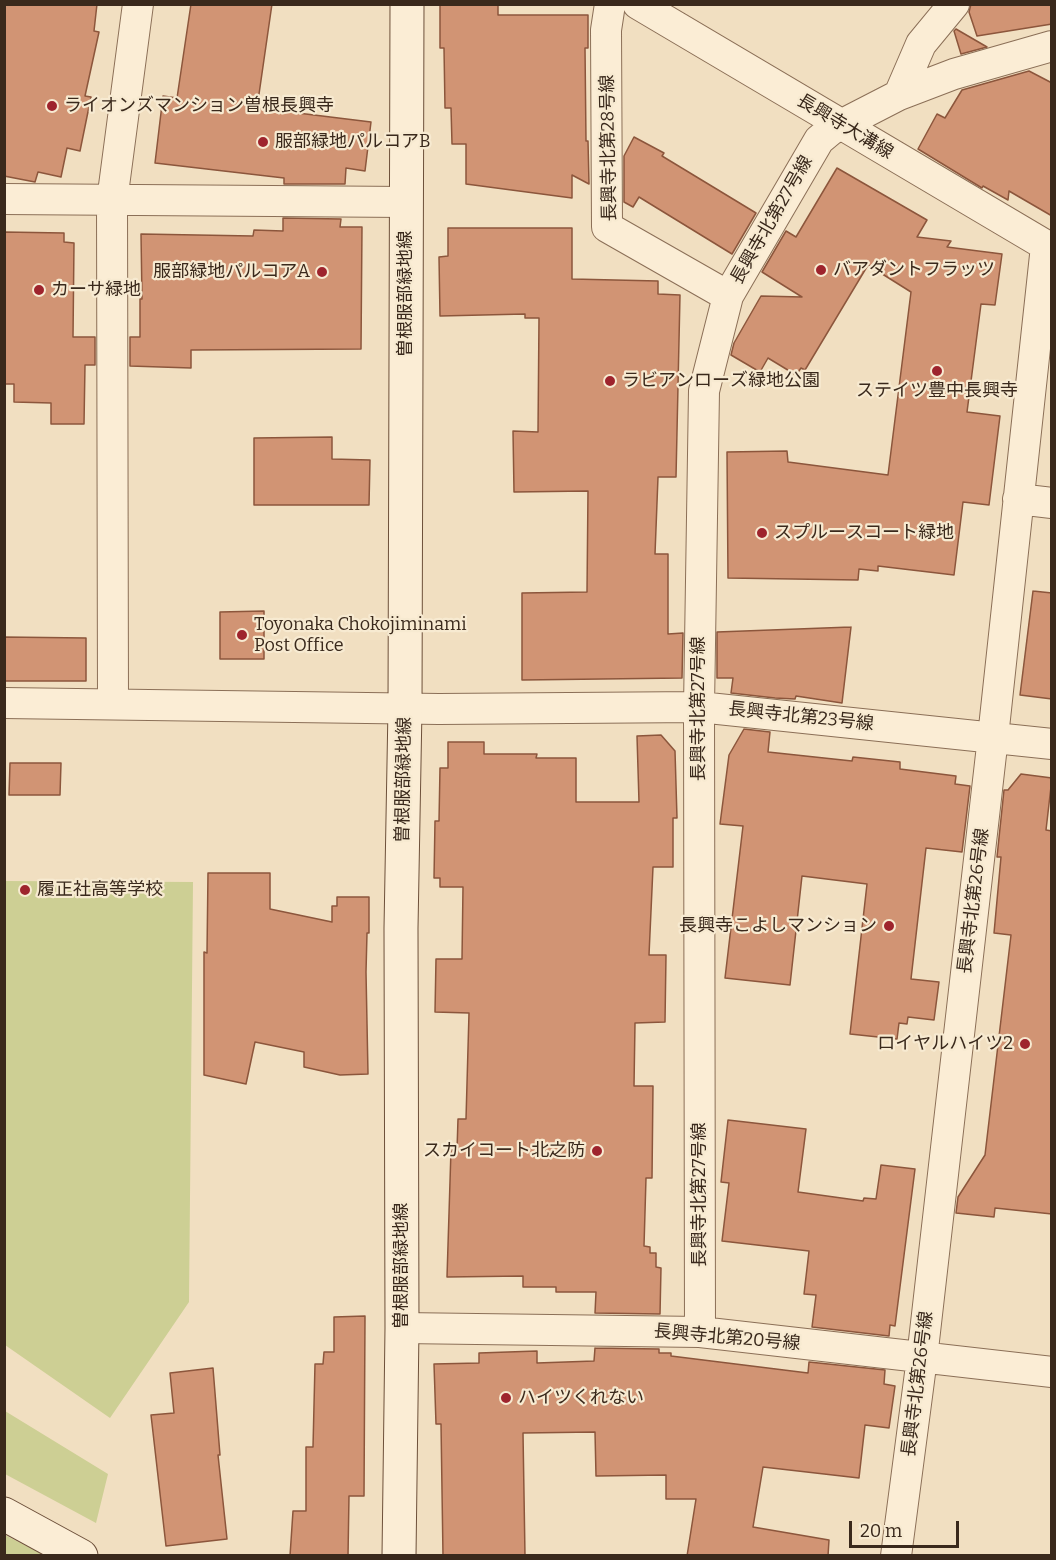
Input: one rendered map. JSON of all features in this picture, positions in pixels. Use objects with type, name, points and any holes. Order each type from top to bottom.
[{"type":"street","points":[[113,703],[112,201],[138,4]]},
{"type":"street","name":"曽根服部緑地線","points":[[399,1556],[402,1328],[401,928],[405,708],[407,4]]},
{"type":"street","name":"長興寺北第28号線","points":[[610,4],[606,30],[607,227],[728,296]]},
{"type":"street","name":"長興寺大溝線","points":[[638,4],[1049,247]]},
{"type":"street","points":[[899,95],[921,45],[954,4]]},
{"type":"street","name":"長興寺北第27号線","points":[[700,1332],[699,707],[704,391],[728,296],[819,140],[831,130],[899,95],[954,74],[1052,46]]},
{"type":"street","points":[[4,199],[406,202]]},
{"type":"street","name":"長興寺北第26号線","points":[[896,1556],[922,1358],[1018,499],[1049,247]]},
{"type":"street","points":[[1018,499],[1052,503]]},
{"type":"street","name":"長興寺北第23号線","points":[[4,703],[405,708],[699,707],[1052,744]]},
{"type":"street","name":"長興寺北第20号線","points":[[402,1328],[700,1332],[1052,1372]]},
{"type":"street","points":[[4,1514],[81,1556]]},
{"type":"green space","points":[[5,881],[193,882],[189,1302],[110,1418],[5,1345]]},
{"type":"green space","points":[[5,1411],[108,1474],[96,1523],[5,1474]]},
{"type":"green space","points":[[5,1535],[44,1555],[5,1555]]},
{"type":"building","name":"ライオンズマンション曽根長興寺","points":[[4,4],[97,4],[94,31],[99,32],[85,96],[91,97],[80,151],[67,148],[61,177],[38,172],[35,182],[4,176]]},
{"type":"building","name":"服部緑地パルコアB","points":[[191,4],[272,4],[257,108],[371,122],[365,171],[346,168],[345,184],[284,184],[284,178],[155,163],[163,96],[177,98]]},
{"type":"building","points":[[440,4],[498,4],[498,15],[588,15],[588,48],[585,48],[589,184],[572,175],[572,198],[466,184],[466,144],[452,144],[451,108],[445,108],[444,48],[440,48]]},
{"type":"building","points":[[971,4],[1052,4],[1052,24],[977,36],[969,12]]},
{"type":"building","points":[[956,29],[987,47],[961,54],[954,31]]},
{"type":"building","points":[[1029,71],[1052,83],[1052,216],[1009,191],[1008,200],[983,186],[982,188],[918,149],[937,114],[945,118],[962,90]]},
{"type":"building","points":[[634,137],[664,153],[662,156],[756,213],[732,254],[639,197],[633,207],[624,202],[624,156]]},
{"type":"building","points":[[837,168],[927,220],[917,237],[951,241],[947,247],[1002,254],[995,305],[981,304],[967,412],[1000,416],[989,505],[963,502],[954,575],[878,566],[878,571],[859,569],[858,580],[728,578],[727,452],[787,451],[788,462],[888,475],[911,292],[868,265],[805,370],[801,368],[796,375],[768,358],[760,372],[731,355],[734,343],[761,296],[802,297],[762,272],[786,231],[796,237]]},
{"type":"building","points":[[283,218],[341,219],[340,227],[362,227],[361,349],[191,350],[191,368],[130,366],[130,337],[140,337],[141,234],[253,236],[254,230],[283,231]]},
{"type":"building","points":[[448,228],[572,228],[572,279],[658,281],[658,294],[680,295],[676,477],[658,477],[655,554],[668,554],[668,634],[683,633],[682,678],[522,680],[522,593],[587,592],[588,491],[514,492],[513,431],[538,432],[539,318],[525,318],[525,314],[440,316],[439,257],[448,256]]},
{"type":"building","name":"カーサ緑地","points":[[4,232],[64,233],[64,242],[74,243],[73,337],[95,337],[95,365],[85,365],[84,424],[51,424],[51,403],[14,402],[14,384],[4,384]]},
{"type":"building","points":[[332,437],[332,459],[370,460],[369,505],[254,505],[254,438]]},
{"type":"building","points":[[1033,591],[1052,593],[1052,699],[1020,695]]},
{"type":"building","points":[[264,611],[264,659],[220,659],[220,612]]},
{"type":"building","points":[[851,627],[842,703],[796,696],[795,699],[731,693],[733,678],[717,678],[717,632]]},
{"type":"building","points":[[4,637],[86,638],[86,681],[4,681]]},
{"type":"building","points":[[744,729],[770,732],[768,752],[852,761],[853,757],[900,762],[900,769],[956,776],[955,784],[970,786],[962,852],[926,848],[911,979],[939,982],[934,1020],[908,1017],[907,1024],[899,1023],[897,1039],[850,1034],[867,884],[802,876],[790,985],[725,978],[743,826],[720,824],[729,755]]},
{"type":"building","points":[[661,735],[675,751],[677,818],[673,818],[673,867],[653,867],[649,955],[666,955],[665,1022],[635,1023],[634,1086],[653,1086],[652,1178],[646,1178],[644,1246],[650,1247],[650,1253],[656,1253],[656,1267],[661,1268],[660,1314],[595,1313],[596,1292],[556,1292],[556,1287],[523,1287],[523,1276],[447,1277],[451,1150],[457,1150],[458,1119],[466,1119],[469,1013],[435,1012],[436,959],[462,959],[463,887],[440,887],[440,878],[434,878],[435,821],[439,821],[440,768],[448,768],[448,742],[484,742],[484,754],[537,754],[536,758],[576,758],[576,802],[639,802],[637,736]]},
{"type":"building","points":[[10,763],[61,763],[60,795],[9,795]]},
{"type":"building","name":"ロイヤルハイツ2","points":[[1021,774],[1052,778],[1046,830],[1052,831],[1052,1214],[995,1208],[994,1217],[956,1213],[958,1197],[985,1155],[1011,935],[994,933],[1001,857],[997,857],[1004,790],[1008,790]]},
{"type":"building","points":[[208,873],[270,873],[270,909],[332,922],[332,906],[337,906],[337,897],[369,897],[366,972],[368,1074],[340,1075],[304,1067],[304,1052],[255,1042],[246,1084],[204,1075],[204,952],[207,953]]},
{"type":"building","points":[[728,1120],[806,1129],[798,1192],[863,1201],[864,1198],[876,1199],[881,1165],[915,1169],[895,1326],[890,1325],[889,1336],[812,1327],[816,1295],[804,1294],[809,1251],[722,1241],[729,1183],[721,1182]]},
{"type":"building","points":[[365,1316],[364,1496],[349,1496],[348,1556],[290,1556],[293,1511],[306,1511],[306,1447],[313,1447],[315,1364],[323,1364],[324,1352],[334,1352],[334,1317]]},
{"type":"building","points":[[595,1348],[659,1349],[659,1353],[671,1353],[671,1356],[808,1373],[809,1362],[885,1370],[884,1384],[895,1386],[889,1428],[865,1425],[859,1478],[763,1467],[753,1527],[829,1540],[828,1556],[687,1556],[696,1499],[666,1499],[666,1475],[596,1476],[595,1432],[523,1433],[525,1556],[443,1556],[441,1424],[436,1424],[434,1364],[479,1363],[479,1353],[537,1351],[537,1363],[594,1361]]},
{"type":"building","points":[[213,1368],[220,1455],[218,1455],[227,1539],[166,1546],[151,1415],[174,1413],[170,1373]]},
{"type":"place","name":"ライオンズマンション曽根長興寺","points":[[52,106]]},
{"type":"place","name":"服部緑地パルコアB","points":[[263,142]]},
{"type":"place","name":"バアダントフラッツ","points":[[821,270]]},
{"type":"place","name":"服部緑地パルコアA","points":[[322,272]]},
{"type":"place","name":"カーサ緑地","points":[[39,290]]},
{"type":"place","name":"ステイツ豊中長興寺","points":[[937,371]]},
{"type":"place","name":"ラビアンローズ緑地公園","points":[[610,381]]},
{"type":"place","name":"スプルースコート緑地","points":[[762,533]]},
{"type":"place","name":"Toyonaka Chokojiminami Post Office","points":[[242,635]]},
{"type":"place","name":"履正社高等学校","points":[[25,890]]},
{"type":"place","name":"長興寺こよしマンション","points":[[889,926]]},
{"type":"place","name":"ロイヤルハイツ2","points":[[1025,1044]]},
{"type":"place","name":"スカイコート北之防","points":[[597,1151]]},
{"type":"place","name":"ハイツくれない","points":[[506,1398]]}]
